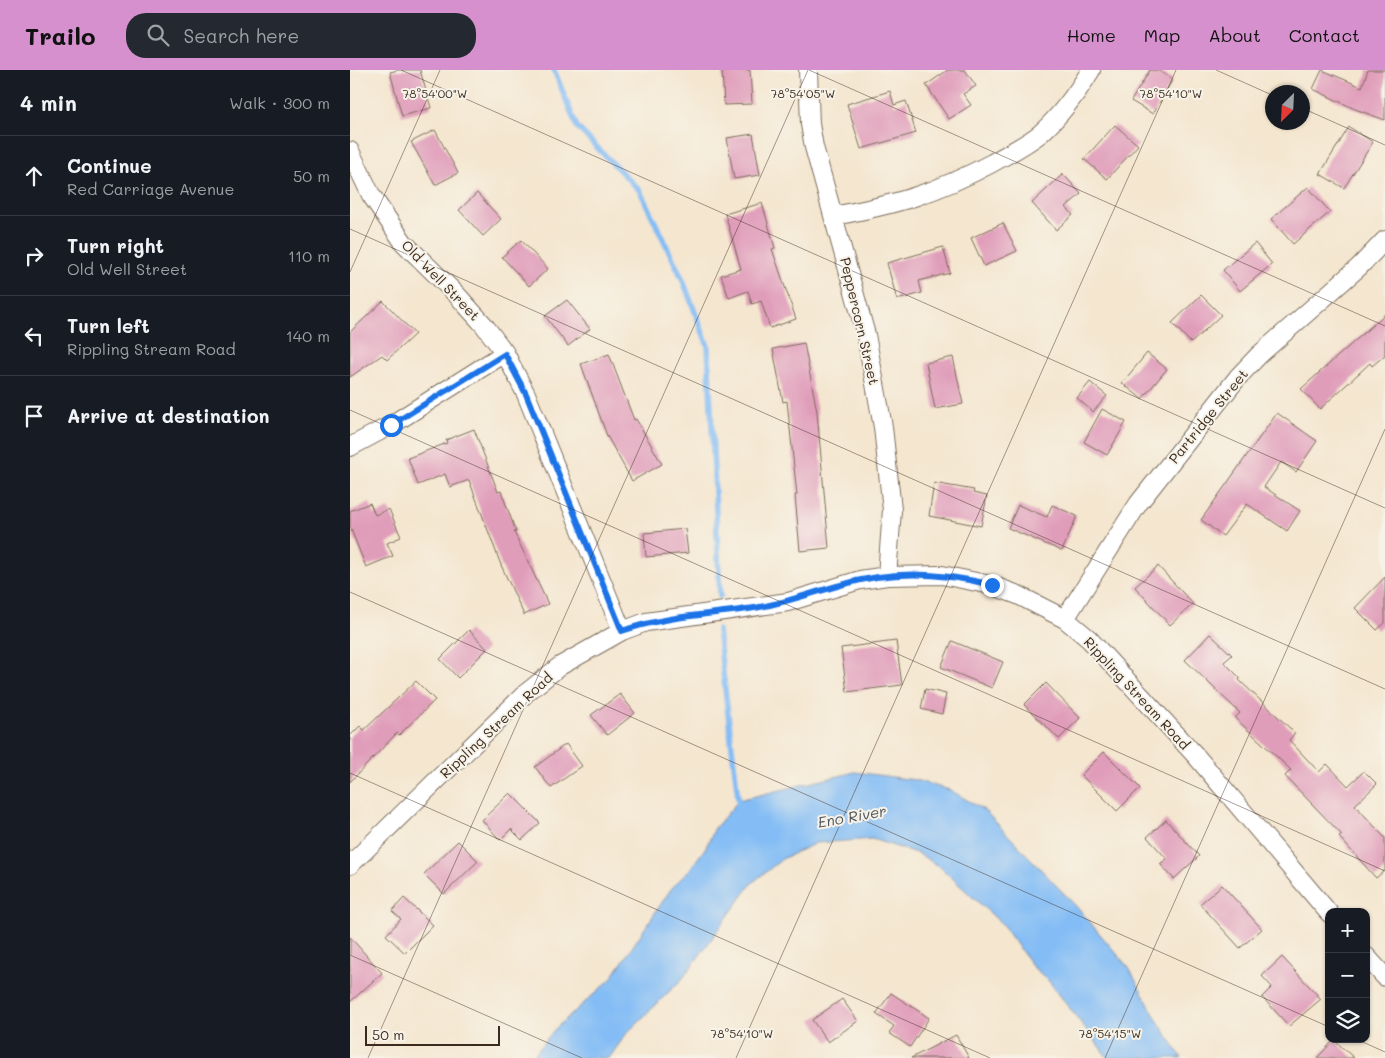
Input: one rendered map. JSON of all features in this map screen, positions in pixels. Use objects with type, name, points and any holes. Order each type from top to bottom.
[{"type":"street","name":"Peppercorn Street","points":[[808,70],[810,124],[814,147],[866,335],[883,427],[892,510],[887,576]]},
{"type":"street","points":[[833,216],[912,199],[952,184],[1019,148],[1040,133],[1063,110],[1091,70]]},
{"type":"street","name":"Old Well Street","points":[[350,151],[371,196],[399,237],[418,260],[457,295],[505,354],[526,394],[622,631]]},
{"type":"street","name":"Partridge Street","points":[[1065,619],[1138,504],[1238,377],[1259,355],[1359,268],[1385,240]]},
{"type":"street","points":[[350,447],[391,425],[505,354]]},
{"type":"street","name":"Rippling Stream Road","points":[[350,865],[526,693],[560,666],[622,631],[646,622],[788,602],[842,584],[887,576],[942,575],[967,578],[1018,595],[1065,619],[1089,639],[1138,692],[1326,908]]},
{"type":"street","points":[[1370,960],[1385,977]]},
{"type":"water","name":"Eno River","points":[[855,772],[915,780],[950,790],[984,810],[1075,905],[1129,968],[1157,1020],[1182,1058],[1108,1058],[1048,980],[1033,967],[1002,924],[940,867],[919,854],[872,839],[816,843],[782,859],[752,883],[683,978],[627,1033],[609,1058],[531,1058],[556,1028],[611,979],[671,889],[690,869],[706,847],[715,828],[739,800]]},
{"type":"building","points":[[420,70],[431,108],[402,116],[390,72]]},
{"type":"building","points":[[722,70],[750,70],[752,104],[724,105]]},
{"type":"building","points":[[948,70],[965,70],[976,86],[963,94],[971,105],[949,119],[926,85]]},
{"type":"building","points":[[1150,70],[1157,70],[1173,79],[1153,114],[1131,101]]},
{"type":"building","points":[[1322,70],[1362,87],[1368,70],[1385,70],[1385,120],[1355,109],[1313,89]]},
{"type":"building","points":[[890,91],[894,105],[906,101],[916,133],[861,149],[847,104]]},
{"type":"building","points":[[1115,125],[1138,145],[1107,179],[1084,159]]},
{"type":"building","points":[[1349,127],[1373,142],[1344,188],[1320,174]]},
{"type":"building","points":[[435,130],[458,173],[435,185],[411,142]]},
{"type":"building","points":[[753,134],[760,175],[734,179],[727,138]]},
{"type":"building","points":[[1063,174],[1081,194],[1066,207],[1073,215],[1056,230],[1032,203]]},
{"type":"building","points":[[1308,187],[1330,212],[1293,244],[1271,219]]},
{"type":"building","points":[[477,193],[501,219],[483,236],[459,210]]},
{"type":"building","points":[[762,203],[775,248],[772,249],[796,319],[770,328],[761,301],[752,304],[748,291],[729,298],[721,275],[741,269],[725,214]]},
{"type":"building","points":[[1003,223],[1017,251],[984,266],[971,238]]},
{"type":"building","points":[[521,240],[548,269],[529,286],[502,257]]},
{"type":"building","points":[[1255,243],[1272,264],[1240,291],[1223,270]]},
{"type":"building","points":[[943,247],[950,273],[919,281],[922,293],[897,300],[887,263]]},
{"type":"building","points":[[1201,295],[1221,315],[1191,343],[1172,323]]},
{"type":"building","points":[[567,300],[590,329],[568,346],[545,316]]},
{"type":"building","points":[[383,301],[415,334],[387,360],[382,355],[350,377],[350,332]]},
{"type":"building","points":[[1385,314],[1385,355],[1372,366],[1370,363],[1320,409],[1301,389]]},
{"type":"building","points":[[804,343],[817,412],[829,548],[800,551],[795,495],[797,495],[787,401],[783,402],[773,349]]},
{"type":"building","points":[[1147,353],[1167,369],[1142,399],[1122,383]]},
{"type":"building","points":[[609,354],[634,420],[636,419],[662,464],[632,481],[607,436],[581,364]]},
{"type":"building","points":[[953,357],[963,404],[935,409],[926,363]]},
{"type":"building","points":[[1090,382],[1107,396],[1093,412],[1077,398]]},
{"type":"building","points":[[1102,409],[1126,422],[1107,455],[1084,442]]},
{"type":"building","points":[[1277,413],[1317,441],[1296,472],[1281,462],[1264,487],[1300,511],[1287,531],[1247,504],[1223,536],[1201,520]]},
{"type":"building","points":[[474,429],[498,492],[501,491],[516,532],[514,532],[548,604],[524,615],[501,565],[469,480],[450,487],[445,474],[418,485],[408,458],[447,443],[446,440]]},
{"type":"building","points":[[934,483],[974,490],[973,493],[987,496],[981,526],[929,516]]},
{"type":"building","points":[[370,503],[375,515],[389,509],[401,537],[387,543],[393,556],[366,567],[350,527],[350,511]]},
{"type":"building","points":[[1018,505],[1047,517],[1052,505],[1077,516],[1062,551],[1008,528]]},
{"type":"building","points":[[685,529],[688,553],[646,557],[644,533]]},
{"type":"building","points":[[1158,566],[1193,604],[1170,625],[1135,587]]},
{"type":"building","points":[[1385,577],[1385,623],[1377,630],[1355,608]]},
{"type":"building","points":[[469,630],[487,649],[458,678],[440,659]]},
{"type":"building","points":[[1210,634],[1232,655],[1224,662],[1240,678],[1239,680],[1295,733],[1289,740],[1319,772],[1327,764],[1348,786],[1364,771],[1377,784],[1355,805],[1385,838],[1385,870],[1376,878],[1339,837],[1342,835],[1285,776],[1291,770],[1235,718],[1240,713],[1185,660]]},
{"type":"building","points":[[896,641],[902,685],[847,692],[841,648]]},
{"type":"building","points":[[952,641],[1003,662],[992,688],[941,667]]},
{"type":"building","points":[[416,681],[435,700],[399,735],[397,733],[350,782],[350,736],[360,726],[364,730]]},
{"type":"building","points":[[1046,683],[1080,718],[1059,739],[1024,705]]},
{"type":"building","points":[[925,689],[946,694],[942,714],[921,709]]},
{"type":"building","points":[[620,694],[635,713],[607,735],[591,715]]},
{"type":"building","points":[[566,744],[582,766],[551,788],[535,767]]},
{"type":"building","points":[[1104,752],[1140,788],[1117,811],[1081,775]]},
{"type":"building","points":[[510,793],[540,823],[522,840],[511,829],[500,840],[482,820]]},
{"type":"building","points":[[1166,820],[1199,856],[1174,879],[1160,864],[1167,859],[1147,837]]},
{"type":"building","points":[[458,841],[478,861],[444,894],[424,874]]},
{"type":"building","points":[[1222,885],[1262,929],[1240,948],[1200,904]]},
{"type":"building","points":[[404,898],[433,925],[405,953],[386,935],[401,919],[392,911]]},
{"type":"building","points":[[350,937],[382,973],[350,1002]]},
{"type":"building","points":[[1282,957],[1321,999],[1289,1026],[1262,997],[1272,987],[1262,976]]},
{"type":"building","points":[[891,993],[929,1018],[910,1047],[889,1033],[894,1026],[876,1014]]},
{"type":"building","points":[[842,999],[858,1021],[828,1042],[812,1020]]},
{"type":"building","points":[[956,1035],[969,1058],[911,1058]]},
{"type":"building","points":[[1331,1043],[1337,1043],[1354,1058],[1317,1058]]},
{"type":"waterway","points":[[554,70],[577,127],[640,191],[682,278],[708,346],[720,596]]},
{"type":"waterway","points":[[718,630],[739,806]]},
{"type":"route","points":[[391,425],[505,354],[526,394],[622,631],[646,622],[740,611],[788,602],[842,584],[887,576],[942,575],[967,578],[992,585]]}]
